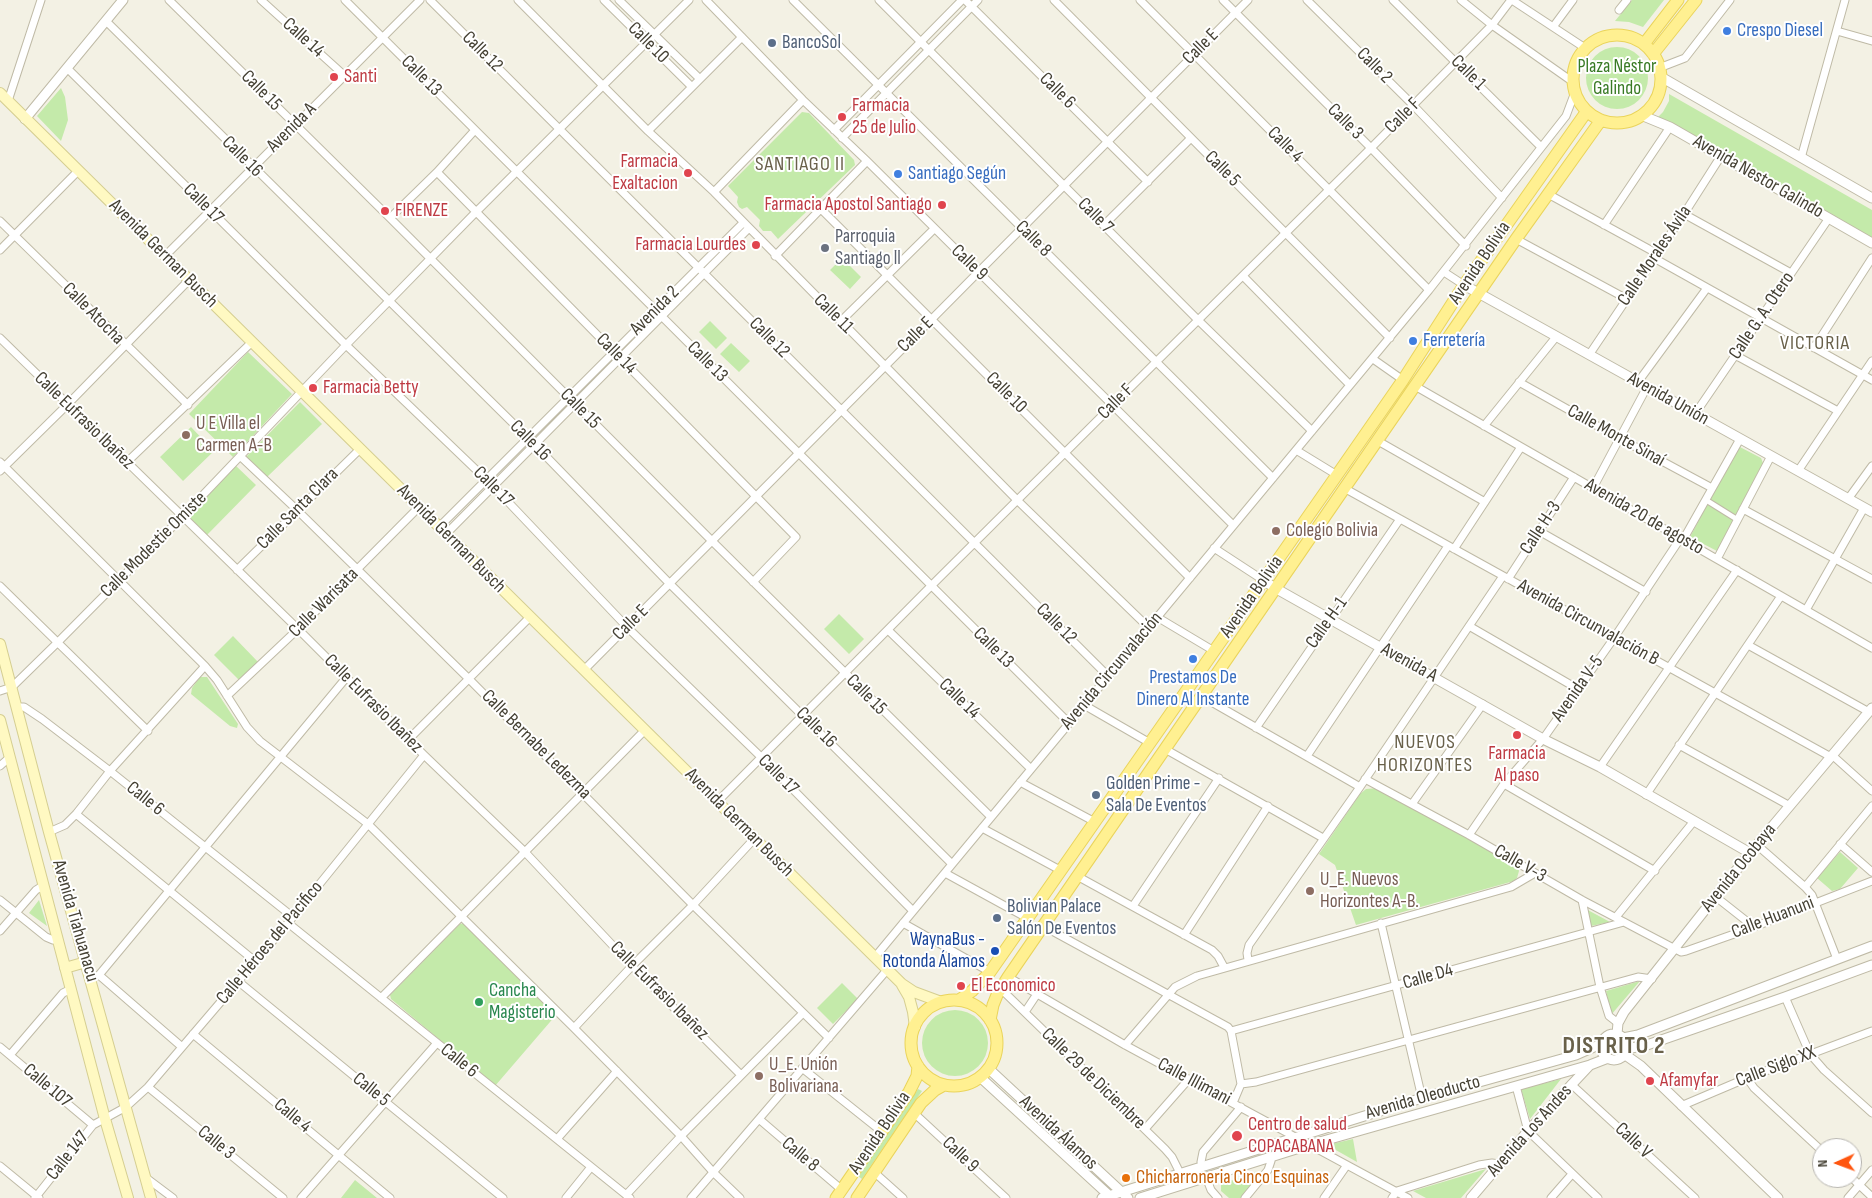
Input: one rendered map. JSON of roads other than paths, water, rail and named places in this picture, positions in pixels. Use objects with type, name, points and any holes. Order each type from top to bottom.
[{"type":"main road","points":[[1644,44],[1678,0]]},
{"type":"main road","points":[[1653,54],[1696,0]]},
{"type":"main road","points":[[1620,34],[1633,37],[1644,44],[1653,54],[1660,73],[1658,95],[1653,104],[1642,116],[1622,123],[1601,120],[1587,111],[1579,101],[1574,87],[1576,62],[1585,48],[1595,40],[1620,34]]},
{"type":"main road","name":"Avenida German Busch","points":[[0,93],[887,970],[914,992],[941,1002]]},
{"type":"main road","name":"Avenida Bolivia","points":[[958,1000],[972,991],[990,972],[1403,380],[1464,285],[1587,111]]},
{"type":"main road","name":"Avenida Bolivia","points":[[990,1020],[993,1005],[1008,977],[1344,488],[1480,294],[1516,239],[1601,120]]},
{"type":"main road","name":"Avenida Tiahuanacu","points":[[0,644],[49,832],[86,962],[95,976],[150,1198]]},
{"type":"main road","name":"Avenida Tiahuanacu","points":[[0,720],[5,756],[44,885],[105,1119],[128,1198]]},
{"type":"main road","points":[[65,968],[86,962]]},
{"type":"main road","name":"Avenida German Busch","points":[[902,984],[909,997],[915,1027]]},
{"type":"main road","points":[[958,1000],[977,1006],[990,1020],[994,1027],[997,1045],[993,1062],[984,1073],[963,1085],[944,1085],[932,1080],[918,1066],[912,1049],[912,1042],[915,1027],[924,1012],[941,1002],[958,1000]]},
{"type":"main road","name":"Avenida Bolivia","points":[[839,1194],[909,1092],[918,1066]]},
{"type":"main road","name":"Avenida Bolivia","points":[[857,1198],[914,1113],[928,1096],[944,1085]]},
{"type":"street","points":[[8,101],[41,0]]},
{"type":"street","points":[[25,119],[123,0]]},
{"type":"street","name":"Calle 15","points":[[169,0],[991,817]]},
{"type":"street","name":"Calle 14","points":[[262,0],[345,76]]},
{"type":"street","name":"Calle 13","points":[[345,0],[1069,723]]},
{"type":"street","name":"Avenida A","points":[[165,256],[420,0]]},
{"type":"street","name":"Calle 12","points":[[430,0],[1108,676]]},
{"type":"street","name":"Calle 11","points":[[518,0],[648,131],[714,192],[748,229],[1017,500],[1148,628]]},
{"type":"street","name":"Calle 10","points":[[604,0],[692,87]]},
{"type":"street","name":"Calle 10","points":[[619,0],[700,79]]},
{"type":"street","name":"Calle Modestie Omiste","points":[[0,691],[12,687],[58,642],[182,517],[476,212],[689,0]]},
{"type":"street","name":"Calle 9","points":[[706,0],[803,100],[1233,526]]},
{"type":"street","name":"Calle 8","points":[[793,0],[1273,478]]},
{"type":"street","name":"Calle 7","points":[[879,0],[1198,320],[1312,431]]},
{"type":"street","points":[[834,130],[964,0]]},
{"type":"street","name":"Calle 6","points":[[964,0],[1148,182]]},
{"type":"street","points":[[842,138],[978,0]]},
{"type":"street","name":"Calle 5","points":[[1054,0],[1390,338]]},
{"type":"street","name":"Calle 4","points":[[1140,0],[1430,290]]},
{"type":"street","name":"Calle 3","points":[[1223,0],[1466,246]]},
{"type":"street","name":"Calle E","points":[[584,670],[1248,0]]},
{"type":"street","name":"Calle 2","points":[[1307,0],[1414,106],[1502,198]]},
{"type":"street","name":"Calle 1","points":[[1393,0],[1541,147]]},
{"type":"street","points":[[1460,0],[1574,87]]},
{"type":"street","points":[[1512,0],[1585,48]]},
{"type":"street","name":"Calle F","points":[[717,802],[1017,500],[1414,106],[1492,25],[1512,0]]},
{"type":"street","points":[[1553,26],[1572,0]]},
{"type":"street","points":[[1619,10],[1627,0]]},
{"type":"street","points":[[1660,73],[1685,58],[1730,0]]},
{"type":"street","points":[[1801,158],[1845,0]]},
{"type":"street","name":"Calle 16","points":[[106,21],[528,438],[670,584],[952,864]]},
{"type":"street","points":[[1836,30],[1872,41]]},
{"type":"street","points":[[648,131],[742,37]]},
{"type":"street","name":"Calle 17","points":[[67,68],[346,345],[493,486],[627,627],[761,757],[913,911]]},
{"type":"street","name":"Avenida Nestor Galindo","points":[[1660,73],[1801,158],[1872,198]]},
{"type":"street","name":"Avenida Circunvalación","points":[[875,957],[1466,246],[1566,116],[1574,87]]},
{"type":"street","points":[[714,192],[803,100]]},
{"type":"street","name":"Avenida Nestor Galindo","points":[[1642,116],[1670,127],[1872,243]]},
{"type":"street","points":[[1604,225],[1670,127]]},
{"type":"street","points":[[390,218],[437,172],[475,130]]},
{"type":"street","points":[[1104,225],[1191,138]]},
{"type":"street","name":"Calle Morales Ávila","points":[[1589,355],[1721,156]]},
{"type":"street","points":[[776,256],[867,162]]},
{"type":"street","points":[[0,250],[78,170]]},
{"type":"street","name":"Calle 14","points":[[437,172],[796,537],[753,582]]},
{"type":"street","points":[[1548,194],[1604,225],[1707,288],[1872,380]]},
{"type":"street","name":"Calle 10","points":[[821,209],[1190,578]]},
{"type":"street","points":[[1684,214],[1791,273]]},
{"type":"street","name":"Calle G. A. Otero","points":[[1695,414],[1828,218]]},
{"type":"street","name":"Calle Atocha","points":[[0,221],[188,405]]},
{"type":"street","name":"Avenida 2","points":[[443,531],[535,445],[658,313],[698,267],[743,223]]},
{"type":"street","name":"Avenida 2","points":[[658,313],[705,274],[748,229]]},
{"type":"street","points":[[840,322],[934,229]]},
{"type":"street","points":[[1516,239],[1627,299]]},
{"type":"street","points":[[1814,348],[1872,258]]},
{"type":"street","points":[[1444,272],[1464,285]]},
{"type":"street","points":[[1243,276],[1350,385]]},
{"type":"street","points":[[189,280],[67,405],[2,466],[205,666],[247,728],[260,741],[368,824],[462,915],[740,1198]]},
{"type":"street","name":"Avenida Unión","points":[[1464,285],[1868,510]]},
{"type":"street","points":[[1593,488],[1619,438],[1642,385],[1707,288]]},
{"type":"street","points":[[1484,426],[1556,337]]},
{"type":"street","name":"Calle Eufrasio Ibañez","points":[[0,338],[524,851],[632,966],[741,1075]]},
{"type":"street","points":[[126,463],[252,342]]},
{"type":"street","name":"Avenida 2","points":[[443,531],[486,480],[568,398],[617,355]]},
{"type":"street","points":[[1736,355],[1838,411]]},
{"type":"street","points":[[1373,359],[1403,380]]},
{"type":"street","points":[[1798,471],[1872,361]]},
{"type":"street","name":"Calle Monte Sinaí","points":[[1519,382],[1712,488]]},
{"type":"street","name":"Avenida 20 de agosto","points":[[1415,386],[1872,648]]},
{"type":"street","name":"Avenida V-5","points":[[1469,835],[1504,784],[1543,739],[1646,592],[1706,500],[1740,439]]},
{"type":"street","points":[[1378,441],[1485,502]]},
{"type":"street","points":[[1306,756],[1380,647],[1485,502],[1521,447]]},
{"type":"street","name":"Calle Santa Clara","points":[[237,570],[360,449]]},
{"type":"street","points":[[1296,450],[1337,475]]},
{"type":"street","name":"Calle Bernabe Ledezma","points":[[240,456],[470,679],[693,905],[829,1038]]},
{"type":"street","points":[[1717,559],[1771,456]]},
{"type":"street","points":[[1848,499],[1872,466]]},
{"type":"street","name":"Calle H-3","points":[[1248,960],[1249,945],[1360,787],[1469,626],[1539,531],[1574,477]]},
{"type":"street","name":"Avenida Circunvalación B","points":[[1344,488],[1614,638],[1832,756],[1872,791]]},
{"type":"street","points":[[1706,500],[1738,520]]},
{"type":"street","name":"Calle Warisata","points":[[227,696],[298,630],[419,507]]},
{"type":"street","points":[[1743,509],[1872,580]]},
{"type":"street","points":[[1806,610],[1835,558],[1868,510]]},
{"type":"street","name":"Calle H-1","points":[[1256,728],[1400,519]]},
{"type":"street","points":[[1539,531],[1646,592]]},
{"type":"street","points":[[1214,548],[1264,580]]},
{"type":"street","points":[[1600,768],[1737,570]]},
{"type":"street","name":"Avenida A","points":[[1264,580],[1275,588],[1543,739],[1600,768],[1750,853]]},
{"type":"street","points":[[0,586],[148,730]]},
{"type":"street","points":[[1646,794],[1782,596]]},
{"type":"street","points":[[409,740],[530,617]]},
{"type":"street","points":[[1157,617],[1214,651]]},
{"type":"street","points":[[1469,626],[1578,689]]},
{"type":"street","name":"Calle 14","points":[[888,630],[1031,769]]},
{"type":"street","points":[[1748,646],[1870,710]]},
{"type":"street","points":[[49,832],[65,825],[76,814],[110,771],[205,666]]},
{"type":"street","points":[[182,1047],[95,976],[170,890],[346,678]]},
{"type":"street","points":[[1201,696],[1360,787]]},
{"type":"street","points":[[1412,804],[1483,704]]},
{"type":"street","points":[[1084,705],[1150,743]]},
{"type":"street","name":"Calle 6","points":[[17,707],[24,707],[30,710],[205,847],[381,998],[628,1197]]},
{"type":"street","name":"Avenida Ocobaya","points":[[1620,1036],[1618,1023],[1624,1012],[1750,853],[1870,710]]},
{"type":"street","points":[[381,998],[645,730]]},
{"type":"street","points":[[1679,745],[1790,806]]},
{"type":"street","points":[[1165,749],[1323,838]]},
{"type":"street","name":"Calle Héroes del Pacifico","points":[[105,1119],[126,1107],[148,1087],[291,920],[424,755]]},
{"type":"street","points":[[0,766],[5,756]]},
{"type":"street","points":[[1133,906],[1219,778]]},
{"type":"street","name":"Calle V-3","points":[[1365,779],[1469,835],[1582,900],[1675,948]]},
{"type":"street","points":[[1020,782],[1095,822]]},
{"type":"street","points":[[1504,784],[1655,871]]},
{"type":"street","points":[[1184,935],[1268,806]]},
{"type":"street","points":[[1805,886],[1872,806]]},
{"type":"street","points":[[76,814],[256,962]]},
{"type":"street","points":[[1616,917],[1694,822]]},
{"type":"street","points":[[982,828],[1060,870]]},
{"type":"street","points":[[574,1028],[693,905],[754,838]]},
{"type":"street","points":[[1840,844],[1872,872]]},
{"type":"street","points":[[1757,845],[1805,886],[1815,902],[1837,959]]},
{"type":"street","points":[[945,873],[1027,918]]},
{"type":"street","points":[[1125,1044],[1168,994],[1185,981],[1248,960],[1511,887],[1535,873]]},
{"type":"street","points":[[1077,876],[1212,950],[1224,967]]},
{"type":"street","name":"Calle Huanuni","points":[[1675,948],[1681,952],[1686,952],[1872,881]]},
{"type":"street","points":[[0,932],[36,890],[44,885]]},
{"type":"street","points":[[1716,897],[1754,927]]},
{"type":"street","points":[[0,900],[46,937],[58,940]]},
{"type":"street","points":[[1582,900],[1608,1016],[1618,1023]]},
{"type":"street","name":"Calle D4","points":[[1231,1031],[1624,922]]},
{"type":"street","points":[[903,923],[990,972]]},
{"type":"street","points":[[1381,923],[1422,1098]]},
{"type":"street","points":[[1043,926],[1221,1023],[1231,1031],[1241,1084],[1233,1103]]},
{"type":"street","points":[[1872,946],[1638,1035],[1606,1037],[1602,1044],[1602,1050],[1608,1058],[1617,1059],[1625,1051],[1648,1045],[1872,965]]},
{"type":"street","points":[[691,1198],[887,970]]},
{"type":"street","points":[[1241,1084],[1256,1082],[1638,976],[1652,979]]},
{"type":"street","name":"Calle Illimani","points":[[1008,977],[1125,1044],[1408,1198]]},
{"type":"street","name":"Calle 5","points":[[239,982],[503,1198]]},
{"type":"street","points":[[10,1056],[63,993],[71,989]]},
{"type":"street","name":"Calle 29 de Diciembre","points":[[1001,989],[1145,1129],[1172,1157],[1180,1173]]},
{"type":"street","points":[[1025,1012],[1037,994]]},
{"type":"street","points":[[1785,997],[1810,1054],[1824,1070],[1872,1113]]},
{"type":"street","points":[[628,1197],[681,1136],[803,1013]]},
{"type":"street","name":"Calle Siglo XX","points":[[1681,1106],[1747,1078],[1872,1030]]},
{"type":"street","name":"Calle 4","points":[[193,1034],[390,1198]]},
{"type":"street","points":[[1620,1036],[1625,1051],[1778,1198]]},
{"type":"street","points":[[301,1198],[340,1156],[384,1102],[437,1043]]},
{"type":"street","name":"Avenida Oleoducto","points":[[1108,1197],[1124,1195],[1202,1166],[1422,1098],[1576,1055],[1602,1044]]},
{"type":"street","name":"Calle 107","points":[[0,1047],[93,1125]]},
{"type":"street","name":"Avenida Oleoducto","points":[[1140,1198],[1309,1145],[1590,1066],[1608,1058]]},
{"type":"street","name":"Avenida Los Andes","points":[[1471,1198],[1528,1131],[1590,1066]]},
{"type":"street","points":[[802,1068],[881,1131]]},
{"type":"street","points":[[557,1139],[617,1071]]},
{"type":"street","name":"Avenida Álamos","points":[[984,1073],[1124,1195]]},
{"type":"street","name":"Avenida Álamos","points":[[984,1073],[1108,1197]]},
{"type":"street","points":[[1747,1078],[1763,1097],[1812,1142]]},
{"type":"street","points":[[1145,1129],[1189,1079]]},
{"type":"street","name":"Calle V","points":[[1571,1084],[1695,1198]]},
{"type":"street","points":[[1516,1086],[1528,1131],[1598,1198]]},
{"type":"street","name":"Calle 3","points":[[148,1087],[283,1198]]},
{"type":"street","points":[[1202,1166],[1203,1152],[1241,1107]]},
{"type":"street","name":"Calle 9","points":[[914,1113],[1006,1198]]},
{"type":"street","name":"Calle 147","points":[[37,1197],[93,1125],[105,1119]]},
{"type":"street","name":"Calle 8","points":[[758,1119],[839,1194]]},
{"type":"street","points":[[1244,1198],[1268,1170],[1271,1157]]},
{"type":"street","points":[[1392,1198],[1397,1191],[1479,1166],[1492,1163],[1499,1164]]},
{"type":"street","points":[[0,1166],[37,1197]]},
{"type":"street","points":[[1324,1198],[1347,1166]]},
{"type":"street","points":[[566,1198],[591,1167]]},
{"type":"street","points":[[1862,1182],[1872,1170]]},
{"type":"street","points":[[874,1172],[903,1198]]},
{"type":"street","points":[[1551,1198],[1572,1174]]},
{"type":"street","points":[[145,1177],[173,1198]]},
{"type":"street","points":[[1206,1178],[1211,1190],[1218,1198]]},
{"type":"street","points":[[1848,1198],[1856,1188]]},
{"type":"street","points":[[1862,1188],[1872,1197]]},
{"type":"place","name":"Crespo Diesel","points":[[1727,31]]},
{"type":"place","name":"BancoSol","points":[[772,43]]},
{"type":"place","name":"Santi","points":[[334,77]]},
{"type":"place","name":"Farmacia 25 de Julio","points":[[842,117]]},
{"type":"place","name":"Farmacia Exaltacion","points":[[688,173]]},
{"type":"place","name":"Santiago Según","points":[[898,174]]},
{"type":"place","name":"Farmacia Apostol Santiago","points":[[942,205]]},
{"type":"place","name":"FIRENZE","points":[[385,211]]},
{"type":"place","name":"Farmacia Lourdes","points":[[756,245]]},
{"type":"place","name":"Parroquia Santiago ll","points":[[825,248]]},
{"type":"place","name":"Ferretería","points":[[1413,341]]},
{"type":"place","name":"Farmacia Betty","points":[[313,388]]},
{"type":"place","name":"U E Villa el Carmen A-B","points":[[186,435]]},
{"type":"place","name":"Colegio Bolivia","points":[[1276,531]]},
{"type":"place","name":"Prestamos De Dinero Al Instante","points":[[1193,659]]},
{"type":"place","name":"Farmacia Al paso","points":[[1517,735]]},
{"type":"place","name":"Golden Prime - Sala De Eventos","points":[[1096,795]]},
{"type":"place","name":"U_E. Nuevos Horizontes A-B.","points":[[1310,891]]},
{"type":"place","name":"Bolivian Palace Salón De Eventos","points":[[997,918]]},
{"type":"place","name":"WaynaBus - Rotonda Álamos","points":[[995,951]]},
{"type":"place","name":"El Economico","points":[[961,986]]},
{"type":"place","name":"Cancha Magisterio","points":[[479,1002]]},
{"type":"place","name":"U_E. Unión Bolivariana.","points":[[759,1076]]},
{"type":"place","name":"Afamyfar","points":[[1650,1081]]},
{"type":"place","name":"Centro de salud COPACABANA","points":[[1237,1136]]},
{"type":"place","name":"Chicharroneria Cinco Esquinas","points":[[1126,1178]]},
{"type":"district","name":"SANTIAGO II","points":[[800,165]]},
{"type":"district","name":"VICTORIA","points":[[1815,344]]},
{"type":"district","name":"NUEVOS HORIZONTES","points":[[1425,754]]},
{"type":"district","name":"DISTRITO 2","points":[[1614,1047]]},
{"type":"park label","name":"Plaza Néstor Galindo","points":[[1617,78]]}]
